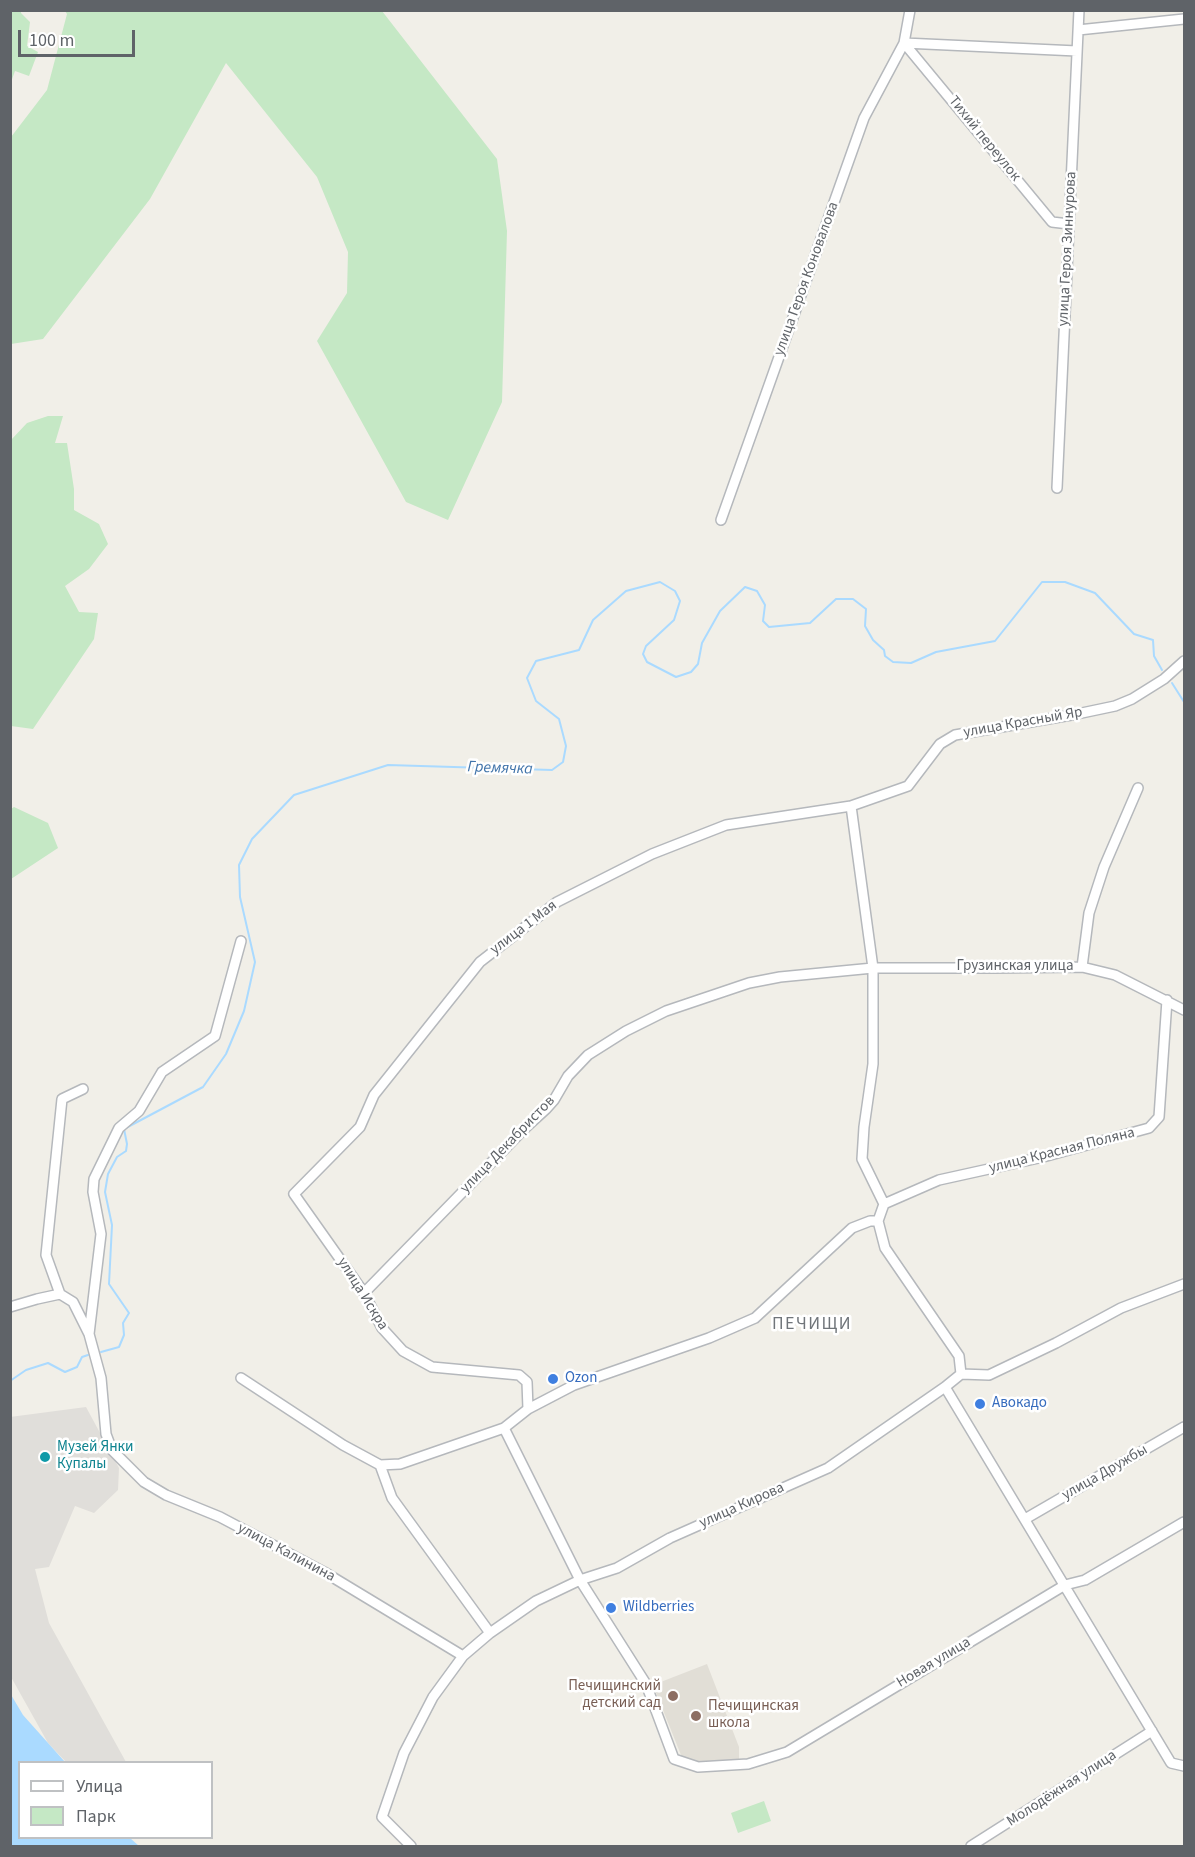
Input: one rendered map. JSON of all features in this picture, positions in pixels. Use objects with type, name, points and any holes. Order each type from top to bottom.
[{"type":"street","name":"улица Героя Коновалова","points":[[721,520],[864,118],[904,43],[910,10]]},
{"type":"street","name":"улица Героя Зиннурова","points":[[1057,488],[1079,10]]},
{"type":"street","points":[[1078,30],[1185,19]]},
{"type":"street","points":[[904,43],[1077,51]]},
{"type":"street","name":"Тихий переулок","points":[[904,43],[1052,222],[1069,224]]},
{"type":"street","name":"улица Красный Яр","points":[[851,806],[908,786],[940,744],[954,735],[1115,706],[1146,691],[1185,661]]},
{"type":"street","points":[[1082,967],[1089,913],[1104,867],[1138,788]]},
{"type":"street","points":[[851,806],[873,968],[873,1064],[862,1159],[884,1204],[878,1221],[885,1248],[959,1356],[961,1374],[989,1375],[1121,1308],[1185,1284]]},
{"type":"street","name":"улица 1 Мая","points":[[294,1194],[360,1127],[374,1095],[480,962],[557,902],[652,854],[726,825],[851,806]]},
{"type":"street","points":[[89,1334],[101,1234],[93,1192],[94,1179],[119,1128],[139,1111],[162,1072],[215,1036],[241,941]]},
{"type":"street","name":"Грузинская улица","points":[[873,968],[1082,967],[1115,975],[1185,1010]]},
{"type":"street","name":"улица Декабристов","points":[[364,1293],[546,1109],[568,1076],[588,1055],[626,1031],[666,1011],[749,983],[780,977],[873,968]]},
{"type":"street","name":"улица Красная Поляна","points":[[884,1204],[939,1180],[1043,1157],[1149,1128],[1159,1117],[1167,1000]]},
{"type":"street","points":[[83,1089],[62,1099],[46,1255],[60,1294],[73,1302],[89,1334]]},
{"type":"street","name":"улица Искра","points":[[294,1194],[364,1293],[382,1329],[403,1351],[432,1367],[519,1375],[527,1382],[528,1409]]},
{"type":"street","points":[[241,1378],[343,1445],[380,1465],[400,1464],[504,1428],[528,1409],[574,1385],[709,1338],[755,1318],[852,1228],[870,1221],[878,1221]]},
{"type":"street","points":[[10,1307],[60,1294]]},
{"type":"street","name":"улица Калинина","points":[[89,1334],[101,1378],[106,1434],[112,1450],[144,1482],[220,1517],[324,1572],[463,1656]]},
{"type":"street","name":"улица Кирова","points":[[411,1846],[382,1817],[404,1753],[433,1697],[463,1656],[490,1633],[536,1601],[580,1580],[617,1568],[670,1538],[828,1468],[961,1374]]},
{"type":"street","points":[[945,1387],[1171,1763],[1185,1767]]},
{"type":"street","name":"улица Дружбы","points":[[1025,1519],[1185,1427]]},
{"type":"street","points":[[504,1428],[580,1580]]},
{"type":"street","points":[[380,1465],[392,1498],[490,1633]]},
{"type":"street","name":"Новая улица","points":[[580,1580],[646,1684],[674,1760],[698,1767],[748,1764],[787,1752],[1065,1585],[1085,1580],[1185,1522]]},
{"type":"street","name":"Молодёжная улица","points":[[971,1846],[1152,1731]]},
{"type":"shaded area","points":[[86,1407],[119,1468],[118,1490],[94,1513],[75,1506],[49,1567],[35,1569],[49,1623],[125,1761],[65,1761],[48,1743],[11,1677],[10,1417]]},
{"type":"shaded area","name":"Печищинская школа","points":[[707,1664],[739,1747],[739,1761],[701,1763],[688,1761],[681,1755],[653,1685]]},
{"type":"green space","points":[[11,10],[21,11],[30,22],[27,46],[38,52],[29,76],[15,71],[11,82]]},
{"type":"green space","points":[[65,11],[382,11],[497,159],[507,231],[502,402],[448,520],[406,502],[317,341],[347,293],[348,252],[317,177],[226,63],[150,199],[43,339],[11,344],[11,137],[47,90],[67,14]]},
{"type":"green space","points":[[48,416],[63,416],[55,443],[67,443],[74,489],[74,510],[99,524],[108,544],[89,569],[65,586],[79,612],[98,613],[94,639],[33,729],[11,726],[11,440],[27,423]]},
{"type":"green space","points":[[14,807],[48,823],[58,848],[11,879],[11,809]]},
{"type":"green space","points":[[764,1801],[771,1821],[738,1833],[731,1813]]},
{"type":"water","points":[[10,1693],[23,1715],[64,1761],[18,1761],[18,1839],[131,1839],[139,1846],[11,1846]]},
{"type":"waterway","name":"Гремячка","points":[[101,1352],[119,1347],[124,1335],[123,1323],[129,1313],[109,1284],[112,1225],[105,1192],[108,1174],[117,1157],[126,1151],[124,1129],[203,1087],[226,1054],[244,1011],[255,962],[240,897],[239,865],[252,839],[294,795],[388,765],[552,770],[563,762],[566,746],[559,719],[536,701],[527,678],[536,661],[579,650],[593,620],[626,591],[660,582],[675,591],[680,601],[674,620],[646,646],[643,654],[647,662],[676,677],[691,672],[698,664],[702,643],[720,611],[745,587],[757,591],[765,605],[763,621],[769,627],[810,623],[836,599],[853,599],[866,609],[865,626],[873,640],[884,650],[885,656],[893,662],[911,663],[936,652],[995,641],[1042,582],[1065,582],[1095,593],[1134,634],[1153,640],[1154,656],[1162,670]]},
{"type":"waterway","name":"Гремячка","points":[[1172,683],[1184,702]]},
{"type":"waterway","name":"Гремячка","points":[[10,1381],[26,1370],[48,1363],[65,1372],[77,1367],[82,1357],[88,1355]]},
{"type":"place","name":"Ozon","points":[[553,1379]]},
{"type":"place","name":"Авокадо","points":[[980,1404]]},
{"type":"place","name":"Музей Янки Купалы","points":[[45,1457]]},
{"type":"place","name":"Wildberries","points":[[611,1608]]},
{"type":"place","name":"Печищинский детский сад","points":[[673,1696]]},
{"type":"place","name":"Печищинская школа","points":[[696,1716]]},
{"type":"district","name":"ПЕЧИЩИ","points":[[812,1325]]}]
